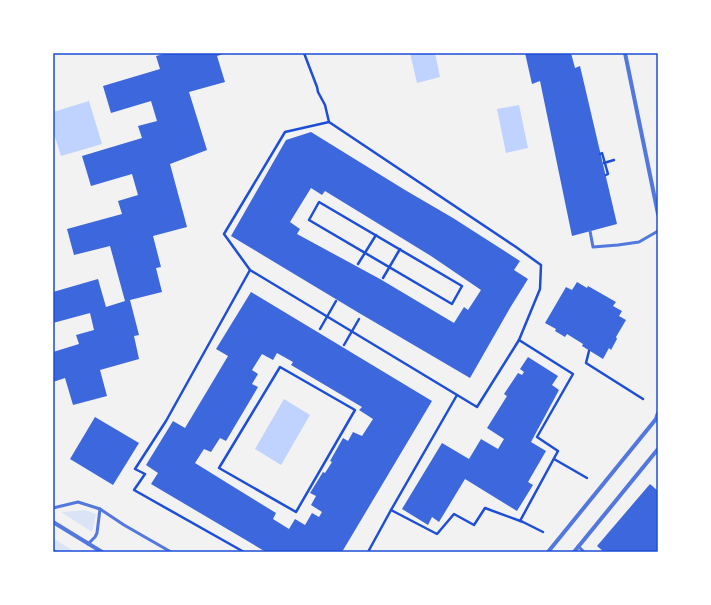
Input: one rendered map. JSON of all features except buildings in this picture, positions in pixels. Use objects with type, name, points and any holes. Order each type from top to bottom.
[{"type":"street","points":[[625,53],[658,214]]},
{"type":"street","points":[[655,198],[658,203]]},
{"type":"street","points":[[548,552],[656,419],[658,413]]},
{"type":"street","points":[[574,552],[658,449]]},
{"type":"street","points":[[53,522],[102,552]]},
{"type":"lane","points":[[590,231],[593,247],[639,242],[658,231]]},
{"type":"lane","points":[[53,508],[78,502],[100,508],[124,525],[170,552]]},
{"type":"lane","points":[[88,544],[95,537],[97,532],[100,508]]},
{"type":"lane","points":[[578,546],[584,552]]},
{"type":"path","points":[[304,53],[318,92],[325,105],[329,122],[541,265],[540,289],[519,340],[477,407],[250,270],[224,234],[285,132],[329,122]]},
{"type":"path","points":[[600,154],[602,153],[608,174],[606,175]]},
{"type":"path","points":[[604,163],[614,160]]},
{"type":"path","points":[[319,202],[376,235],[462,286],[452,304],[309,220],[319,202]]},
{"type":"path","points":[[358,264],[376,235]]},
{"type":"path","points":[[383,278],[400,249]]},
{"type":"path","points":[[244,552],[134,490],[144,474],[135,469],[166,421],[250,270]]},
{"type":"path","points":[[320,329],[336,301]]},
{"type":"path","points":[[344,345],[359,319]]},
{"type":"path","points":[[519,340],[573,374],[537,437],[558,451],[520,521]]},
{"type":"path","points":[[589,351],[586,363],[643,398]]},
{"type":"path","points":[[280,367],[319,390],[355,410],[296,512],[219,468],[280,367]]},
{"type":"path","points":[[294,375],[296,371]]},
{"type":"path","points":[[319,390],[321,385]]},
{"type":"path","points":[[368,552],[457,395]]},
{"type":"path","points":[[554,458],[587,478]]},
{"type":"path","points":[[391,510],[437,534],[454,514],[474,525],[485,508],[544,532]]},
{"type":"shaded area","points":[[85,510],[96,514],[92,532],[61,512]]},
{"type":"shaded area","points":[[53,538],[75,552],[53,552]]},
{"type":"water","points":[[410,53],[435,53],[440,77],[417,83]]},
{"type":"water","points":[[89,101],[102,144],[61,156],[53,130],[53,112]]},
{"type":"water","points":[[519,105],[528,148],[506,153],[497,109]]},
{"type":"water","points":[[284,399],[310,415],[281,465],[255,449]]}]
